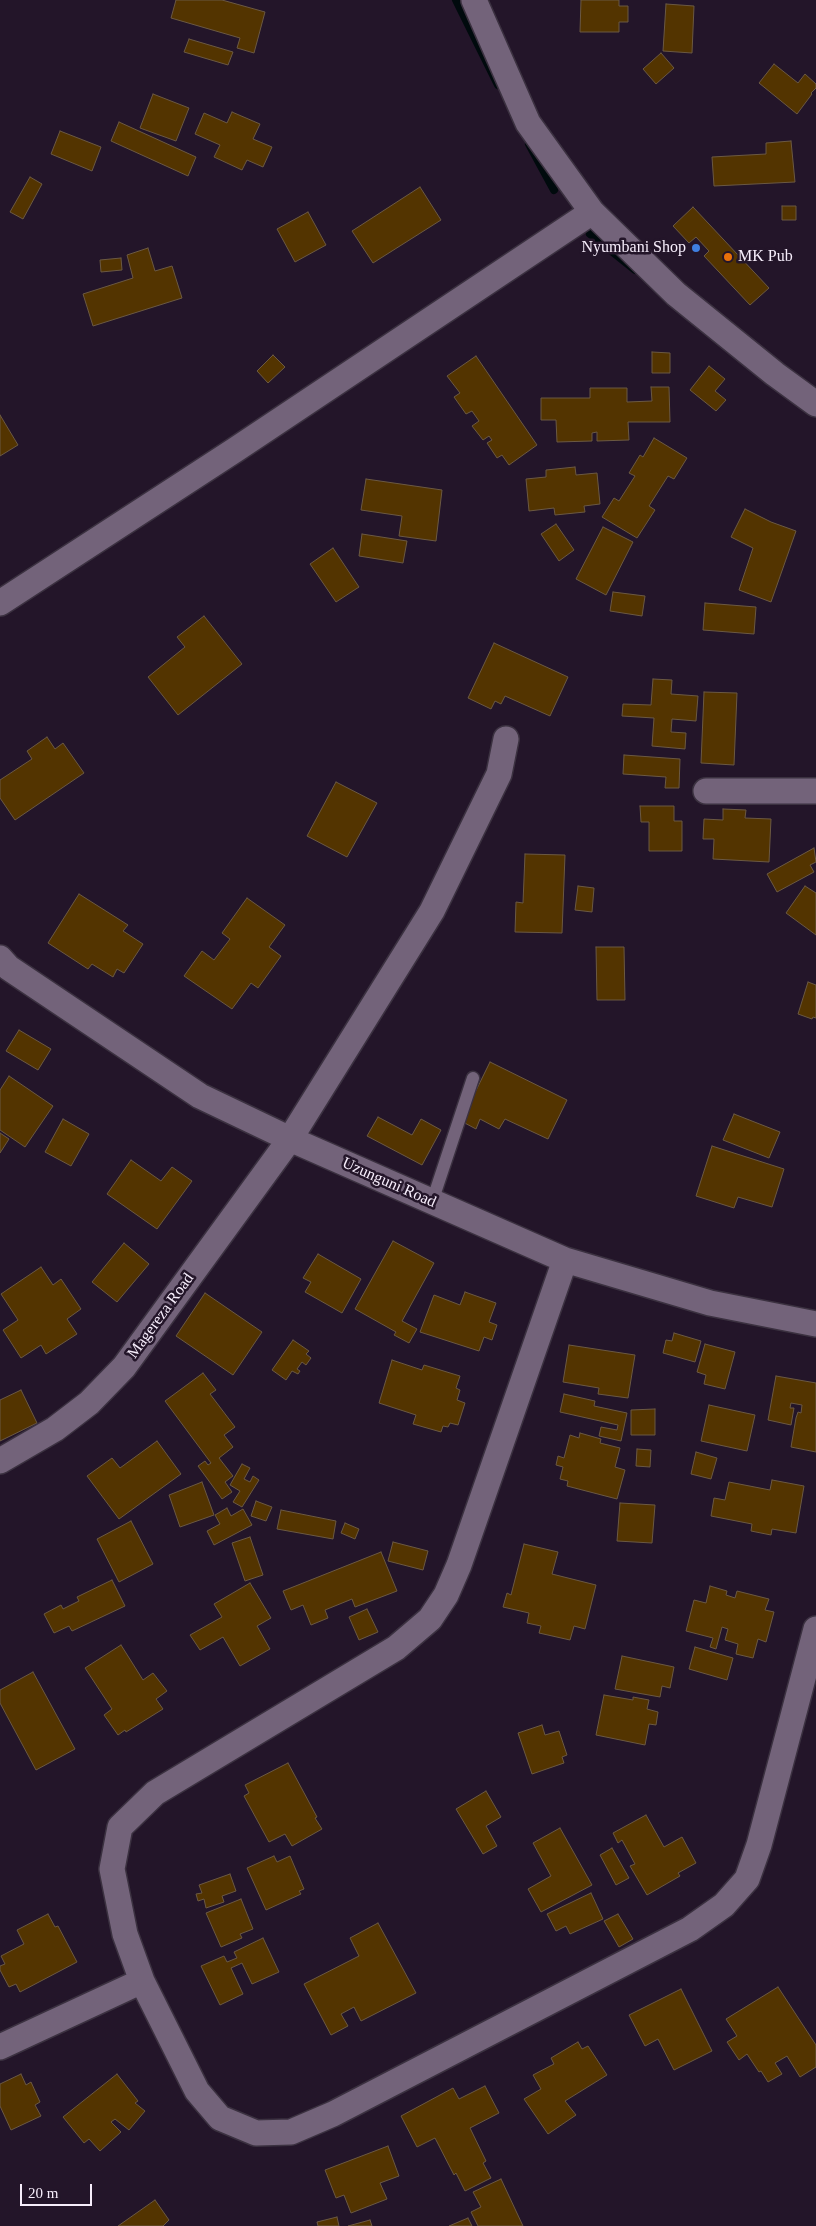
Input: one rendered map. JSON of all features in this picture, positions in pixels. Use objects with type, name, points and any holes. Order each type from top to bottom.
[{"type":"street","points":[[474,0],[528,123],[592,212],[676,294],[775,374],[816,404]]},
{"type":"street","points":[[0,604],[592,212]]},
{"type":"street","name":"Magereza Road","points":[[0,1461],[69,1419],[89,1403],[124,1367],[290,1138],[432,912],[499,774],[506,739]]},
{"type":"street","points":[[706,791],[816,791]]},
{"type":"street","name":"Uzunguni Road","points":[[3,968],[200,1096],[432,1202],[565,1260],[710,1303],[816,1324]]},
{"type":"street","points":[[565,1260],[459,1565],[446,1595],[430,1619],[396,1648],[155,1794],[120,1826],[112,1869],[125,1934],[142,1982],[197,2091],[220,2118],[256,2133],[291,2132],[333,2114],[690,1928],[724,1905],[747,1879],[759,1845],[816,1629]]},
{"type":"street","points":[[0,2047],[142,1982]]},
{"type":"lane","points":[[432,1202],[473,1078]]},
{"type":"building","points":[[176,0],[222,0],[265,12],[254,53],[237,48],[240,38],[171,18]]},
{"type":"building","points":[[581,0],[619,0],[619,6],[628,6],[628,22],[619,22],[619,32],[580,32]]},
{"type":"building","points":[[666,4],[694,6],[692,53],[663,51]]},
{"type":"building","points":[[189,39],[233,52],[228,65],[184,52]]},
{"type":"building","points":[[661,53],[674,68],[656,84],[643,69]]},
{"type":"building","points":[[774,64],[798,83],[805,74],[816,84],[816,88],[797,114],[759,83]]},
{"type":"building","points":[[153,94],[189,108],[176,141],[140,128]]},
{"type":"building","points":[[232,112],[260,124],[253,139],[272,147],[263,167],[247,160],[242,170],[214,157],[220,145],[195,134],[204,113],[227,123]]},
{"type":"building","points":[[119,122],[196,157],[188,176],[111,141]]},
{"type":"building","points":[[60,131],[101,147],[92,171],[51,154]]},
{"type":"building","points":[[791,141],[795,182],[714,186],[712,157],[766,154],[766,143]]},
{"type":"building","points":[[30,177],[42,184],[23,219],[10,212]]},
{"type":"building","points":[[420,187],[441,220],[373,263],[352,231]]},
{"type":"building","points":[[782,206],[796,206],[796,220],[782,220]]},
{"type":"building","points":[[693,207],[769,288],[750,305],[704,256],[709,251],[696,237],[689,243],[673,226]]},
{"type":"building","points":[[308,212],[326,245],[295,262],[277,229]]},
{"type":"building","points":[[148,248],[155,271],[172,266],[182,298],[93,326],[83,294],[133,278],[127,255]]},
{"type":"building","points":[[121,258],[122,270],[101,272],[100,260]]},
{"type":"building","points":[[652,352],[670,353],[670,373],[652,373]]},
{"type":"building","points":[[273,355],[285,367],[268,383],[257,371]]},
{"type":"building","points":[[476,356],[537,445],[509,465],[502,455],[497,458],[487,443],[492,440],[489,436],[483,440],[472,426],[479,421],[472,411],[466,414],[454,397],[460,393],[447,376]]},
{"type":"building","points":[[709,366],[725,379],[715,391],[726,400],[716,411],[690,390]]},
{"type":"building","points":[[651,387],[669,387],[670,422],[628,422],[629,440],[597,441],[597,432],[592,433],[592,441],[557,442],[556,420],[541,420],[541,398],[590,398],[590,388],[627,388],[627,402],[652,401]]},
{"type":"building","points":[[0,415],[18,445],[0,456]]},
{"type":"building","points":[[654,438],[687,458],[674,479],[668,476],[649,506],[655,510],[637,538],[602,517],[614,498],[619,501],[635,476],[629,473],[640,455],[643,457]]},
{"type":"building","points":[[575,467],[576,475],[597,473],[600,504],[584,506],[585,512],[555,515],[554,508],[529,511],[526,479],[546,477],[546,470]]},
{"type":"building","points":[[366,479],[442,490],[436,541],[399,536],[402,516],[361,510]]},
{"type":"building","points":[[745,509],[771,522],[796,531],[771,602],[739,590],[753,548],[731,537]]},
{"type":"building","points":[[556,524],[574,550],[559,561],[541,534]]},
{"type":"building","points":[[603,527],[633,542],[606,595],[576,579]]},
{"type":"building","points":[[362,534],[407,541],[403,563],[359,556]]},
{"type":"building","points":[[333,548],[359,587],[336,602],[310,564]]},
{"type":"building","points":[[613,592],[645,596],[642,616],[610,611]]},
{"type":"building","points":[[705,603],[756,607],[754,634],[703,630]]},
{"type":"building","points":[[204,616],[242,664],[178,715],[148,677],[185,647],[177,637]]},
{"type":"building","points":[[494,643],[568,677],[550,716],[505,696],[501,704],[495,701],[491,709],[468,698]]},
{"type":"building","points":[[653,679],[672,680],[671,694],[698,696],[696,721],[672,719],[671,732],[686,733],[685,749],[652,746],[654,718],[622,716],[623,704],[651,705]]},
{"type":"building","points":[[704,692],[737,693],[734,765],[701,763]]},
{"type":"building","points":[[47,737],[55,749],[63,743],[84,773],[15,820],[0,798],[0,780],[32,759],[27,751]]},
{"type":"building","points":[[624,755],[680,759],[679,788],[665,788],[666,777],[623,774]]},
{"type":"building","points":[[336,782],[377,803],[347,857],[307,836]]},
{"type":"building","points":[[640,806],[674,806],[674,821],[682,821],[682,851],[649,851],[649,822],[641,822]]},
{"type":"building","points":[[723,809],[746,810],[745,818],[771,819],[769,862],[713,859],[714,839],[703,839],[704,819],[723,820]]},
{"type":"building","points":[[814,848],[816,862],[810,865],[814,872],[777,892],[767,874]]},
{"type":"building","points":[[525,854],[565,855],[562,933],[515,932],[516,902],[523,903]]},
{"type":"building","points":[[578,886],[594,888],[592,912],[575,910]]},
{"type":"building","points":[[805,886],[816,893],[816,935],[786,913]]},
{"type":"building","points":[[79,894],[128,925],[123,931],[143,944],[124,973],[117,969],[113,977],[92,964],[88,969],[48,943]]},
{"type":"building","points":[[247,898],[285,925],[269,947],[281,956],[258,988],[251,983],[232,1009],[184,976],[202,951],[214,960],[230,939],[222,933]]},
{"type":"building","points":[[596,947],[624,947],[625,1000],[597,1000]]},
{"type":"building","points":[[808,982],[816,985],[816,1018],[813,1017],[812,1019],[798,1014]]},
{"type":"building","points":[[19,1030],[51,1049],[38,1070],[6,1051]]},
{"type":"building","points":[[490,1062],[567,1100],[548,1139],[505,1119],[499,1129],[480,1119],[476,1129],[461,1121]]},
{"type":"building","points":[[9,1076],[53,1106],[25,1147],[0,1130],[0,1090]]},
{"type":"building","points":[[734,1114],[780,1132],[769,1158],[723,1140]]},
{"type":"building","points":[[378,1117],[412,1135],[421,1119],[441,1130],[422,1165],[367,1136]]},
{"type":"building","points":[[63,1119],[89,1134],[71,1166],[45,1152]]},
{"type":"building","points":[[0,1133],[9,1139],[0,1153]]},
{"type":"building","points":[[712,1146],[784,1169],[772,1207],[738,1197],[734,1208],[696,1196]]},
{"type":"building","points":[[131,1160],[161,1181],[172,1167],[192,1181],[157,1229],[107,1194]]},
{"type":"building","points":[[393,1241],[434,1263],[402,1321],[417,1329],[409,1343],[394,1335],[396,1332],[355,1309]]},
{"type":"building","points":[[124,1243],[149,1264],[117,1302],[92,1282]]},
{"type":"building","points":[[318,1254],[361,1279],[342,1313],[305,1292],[311,1282],[303,1278]]},
{"type":"building","points":[[41,1267],[53,1285],[61,1279],[81,1309],[67,1319],[77,1334],[46,1354],[41,1345],[21,1358],[3,1330],[18,1320],[1,1294]]},
{"type":"building","points":[[465,1292],[496,1303],[489,1322],[497,1325],[492,1340],[484,1337],[479,1351],[420,1332],[434,1295],[460,1305]]},
{"type":"building","points":[[205,1293],[262,1332],[233,1375],[176,1336]]},
{"type":"building","points":[[674,1333],[701,1341],[695,1362],[663,1353],[666,1340],[672,1341]]},
{"type":"building","points":[[293,1340],[309,1351],[306,1354],[311,1358],[306,1365],[302,1362],[297,1369],[300,1371],[298,1374],[292,1371],[286,1380],[272,1370]]},
{"type":"building","points":[[705,1344],[735,1352],[725,1389],[704,1384],[706,1375],[697,1372]]},
{"type":"building","points":[[569,1345],[635,1355],[628,1398],[598,1394],[599,1388],[563,1382]]},
{"type":"building","points":[[392,1360],[422,1370],[424,1365],[460,1376],[456,1388],[460,1390],[457,1400],[465,1403],[458,1425],[450,1423],[448,1427],[443,1426],[441,1432],[413,1424],[416,1415],[379,1403]]},
{"type":"building","points":[[203,1373],[216,1390],[210,1394],[235,1427],[224,1435],[233,1447],[219,1458],[233,1476],[225,1482],[232,1492],[222,1499],[198,1466],[205,1461],[208,1465],[211,1463],[165,1401]]},
{"type":"building","points":[[776,1376],[816,1383],[816,1452],[791,1447],[796,1418],[798,1412],[801,1413],[802,1405],[791,1403],[790,1408],[794,1408],[791,1425],[768,1420]]},
{"type":"building","points":[[21,1390],[37,1423],[0,1441],[0,1400]]},
{"type":"building","points":[[564,1394],[595,1401],[594,1406],[627,1413],[621,1441],[599,1436],[601,1427],[617,1430],[618,1425],[560,1412]]},
{"type":"building","points":[[709,1405],[755,1415],[747,1451],[701,1441]]},
{"type":"building","points":[[655,1409],[655,1435],[631,1435],[631,1410]]},
{"type":"building","points":[[580,1433],[601,1439],[600,1443],[620,1448],[615,1467],[625,1470],[617,1499],[567,1486],[568,1481],[560,1479],[563,1467],[556,1465],[558,1456],[564,1458],[570,1435],[579,1438]]},
{"type":"building","points":[[157,1441],[181,1474],[119,1519],[87,1476],[112,1458],[120,1468]]},
{"type":"building","points":[[637,1449],[651,1450],[650,1467],[636,1466]]},
{"type":"building","points":[[696,1452],[717,1458],[711,1479],[691,1474]]},
{"type":"building","points":[[242,1464],[250,1468],[244,1479],[250,1482],[253,1476],[259,1480],[242,1507],[233,1502],[240,1491],[230,1485]]},
{"type":"building","points":[[772,1480],[804,1486],[796,1533],[772,1529],[771,1535],[751,1531],[752,1524],[711,1516],[714,1498],[725,1500],[729,1482],[770,1490]]},
{"type":"building","points":[[202,1482],[214,1515],[180,1527],[169,1495]]},
{"type":"building","points":[[256,1501],[272,1507],[266,1521],[251,1516]]},
{"type":"building","points":[[620,1503],[655,1505],[652,1543],[617,1541]]},
{"type":"building","points":[[227,1508],[231,1516],[243,1509],[252,1525],[214,1545],[207,1531],[220,1524],[215,1515]]},
{"type":"building","points":[[281,1510],[336,1521],[333,1539],[277,1529]]},
{"type":"building","points":[[131,1521],[153,1564],[119,1582],[97,1539]]},
{"type":"building","points":[[345,1523],[359,1529],[355,1539],[341,1533]]},
{"type":"building","points":[[250,1537],[263,1575],[245,1581],[232,1543]]},
{"type":"building","points":[[393,1542],[428,1551],[423,1570],[388,1561]]},
{"type":"building","points":[[524,1544],[558,1552],[552,1574],[596,1585],[585,1629],[574,1626],[570,1640],[539,1633],[541,1626],[527,1623],[529,1613],[503,1607],[507,1593],[511,1595]]},
{"type":"building","points":[[381,1552],[397,1591],[355,1607],[352,1599],[325,1610],[328,1618],[311,1625],[303,1605],[291,1610],[283,1591]]},
{"type":"building","points":[[112,1580],[125,1606],[72,1631],[69,1626],[54,1633],[44,1614],[61,1605],[63,1609],[79,1601],[77,1597]]},
{"type":"building","points":[[250,1583],[271,1618],[257,1626],[270,1649],[240,1666],[223,1637],[200,1650],[190,1635],[222,1617],[214,1604]]},
{"type":"building","points":[[710,1586],[727,1591],[726,1595],[735,1598],[737,1591],[769,1599],[765,1610],[774,1612],[766,1642],[758,1639],[753,1658],[736,1654],[738,1644],[725,1640],[728,1629],[722,1627],[716,1649],[710,1647],[713,1638],[686,1631],[694,1600],[706,1603]]},
{"type":"building","points":[[367,1609],[378,1632],[359,1640],[349,1617]]},
{"type":"building","points":[[121,1645],[143,1680],[153,1673],[167,1691],[156,1699],[163,1709],[118,1735],[104,1715],[112,1709],[85,1668]]},
{"type":"building","points":[[695,1647],[733,1658],[727,1680],[689,1669]]},
{"type":"building","points":[[622,1656],[674,1667],[670,1688],[662,1686],[660,1697],[615,1689]]},
{"type":"building","points":[[33,1672],[75,1749],[36,1770],[0,1703],[0,1690]]},
{"type":"building","points":[[604,1695],[633,1700],[633,1697],[649,1700],[647,1709],[658,1712],[656,1725],[649,1724],[645,1745],[596,1735]]},
{"type":"building","points":[[542,1725],[545,1735],[559,1731],[567,1755],[562,1757],[564,1763],[532,1774],[518,1733]]},
{"type":"building","points":[[288,1763],[322,1829],[292,1846],[285,1834],[269,1842],[244,1796],[249,1793],[245,1785]]},
{"type":"building","points":[[486,1791],[501,1817],[486,1826],[497,1846],[483,1854],[456,1809]]},
{"type":"building","points":[[646,1815],[664,1847],[682,1837],[696,1863],[678,1873],[680,1876],[647,1895],[630,1866],[635,1864],[622,1840],[618,1843],[613,1833]]},
{"type":"building","points":[[560,1828],[592,1885],[541,1912],[528,1889],[551,1876],[533,1843]]},
{"type":"building","points":[[612,1848],[629,1878],[616,1885],[600,1855]]},
{"type":"building","points":[[274,1856],[277,1862],[290,1856],[304,1889],[299,1891],[301,1894],[266,1910],[247,1868]]},
{"type":"building","points":[[230,1874],[236,1891],[222,1896],[224,1902],[206,1908],[204,1899],[198,1901],[196,1894],[202,1893],[199,1885]]},
{"type":"building","points":[[591,1893],[603,1919],[570,1934],[566,1926],[556,1931],[547,1914]]},
{"type":"building","points":[[241,1899],[253,1929],[240,1934],[242,1938],[221,1947],[206,1913]]},
{"type":"building","points":[[48,1914],[55,1927],[58,1926],[77,1962],[20,1992],[16,1984],[9,1987],[0,1970],[0,1966],[5,1964],[1,1956],[24,1944],[17,1930]]},
{"type":"building","points":[[618,1914],[633,1939],[619,1947],[604,1921]]},
{"type":"building","points":[[378,1923],[416,1993],[361,2021],[354,2007],[341,2014],[348,2026],[331,2035],[304,1984],[359,1956],[350,1938]]},
{"type":"building","points":[[263,1938],[279,1972],[252,1984],[242,1963],[231,1968],[243,1994],[220,2005],[201,1966],[224,1956],[227,1962],[237,1958],[234,1952]]},
{"type":"building","points":[[778,1987],[816,2045],[816,2067],[800,2077],[787,2056],[775,2063],[782,2074],[768,2082],[747,2054],[739,2060],[727,2042],[737,2036],[726,2019]]},
{"type":"building","points":[[681,1989],[712,2051],[674,2070],[658,2039],[645,2046],[629,2015]]},
{"type":"building","points":[[578,2042],[582,2049],[588,2046],[607,2075],[565,2101],[576,2115],[548,2134],[524,2099],[541,2089],[533,2075],[554,2064],[551,2058]]},
{"type":"building","points":[[21,2074],[26,2085],[31,2082],[40,2102],[35,2105],[41,2116],[11,2130],[0,2106],[0,2084]]},
{"type":"building","points":[[117,2074],[138,2101],[135,2103],[145,2111],[129,2130],[115,2119],[111,2122],[121,2132],[100,2151],[89,2139],[84,2143],[63,2117]]},
{"type":"building","points":[[485,2086],[499,2113],[470,2128],[486,2161],[483,2163],[491,2178],[465,2191],[456,2173],[454,2175],[435,2138],[417,2147],[401,2116],[453,2088],[459,2099]]},
{"type":"building","points":[[388,2146],[399,2176],[380,2183],[387,2199],[351,2213],[344,2195],[336,2198],[325,2170]]},
{"type":"building","points":[[501,2179],[523,2226],[478,2226],[471,2212],[481,2207],[473,2192]]},
{"type":"building","points":[[155,2200],[169,2220],[163,2226],[118,2226]]},
{"type":"building","points":[[337,2217],[339,2226],[318,2226],[317,2222]]},
{"type":"building","points":[[468,2218],[472,2226],[449,2226]]},
{"type":"building","points":[[370,2220],[372,2226],[348,2226]]},
{"type":"waterway","points":[[456,0],[498,85]]},
{"type":"waterway","points":[[529,144],[554,190]]},
{"type":"waterway","points":[[590,234],[635,270]]},
{"type":"place","name":"Nyumbani Shop","points":[[696,248]]},
{"type":"place","name":"MK Pub","points":[[728,257]]}]
